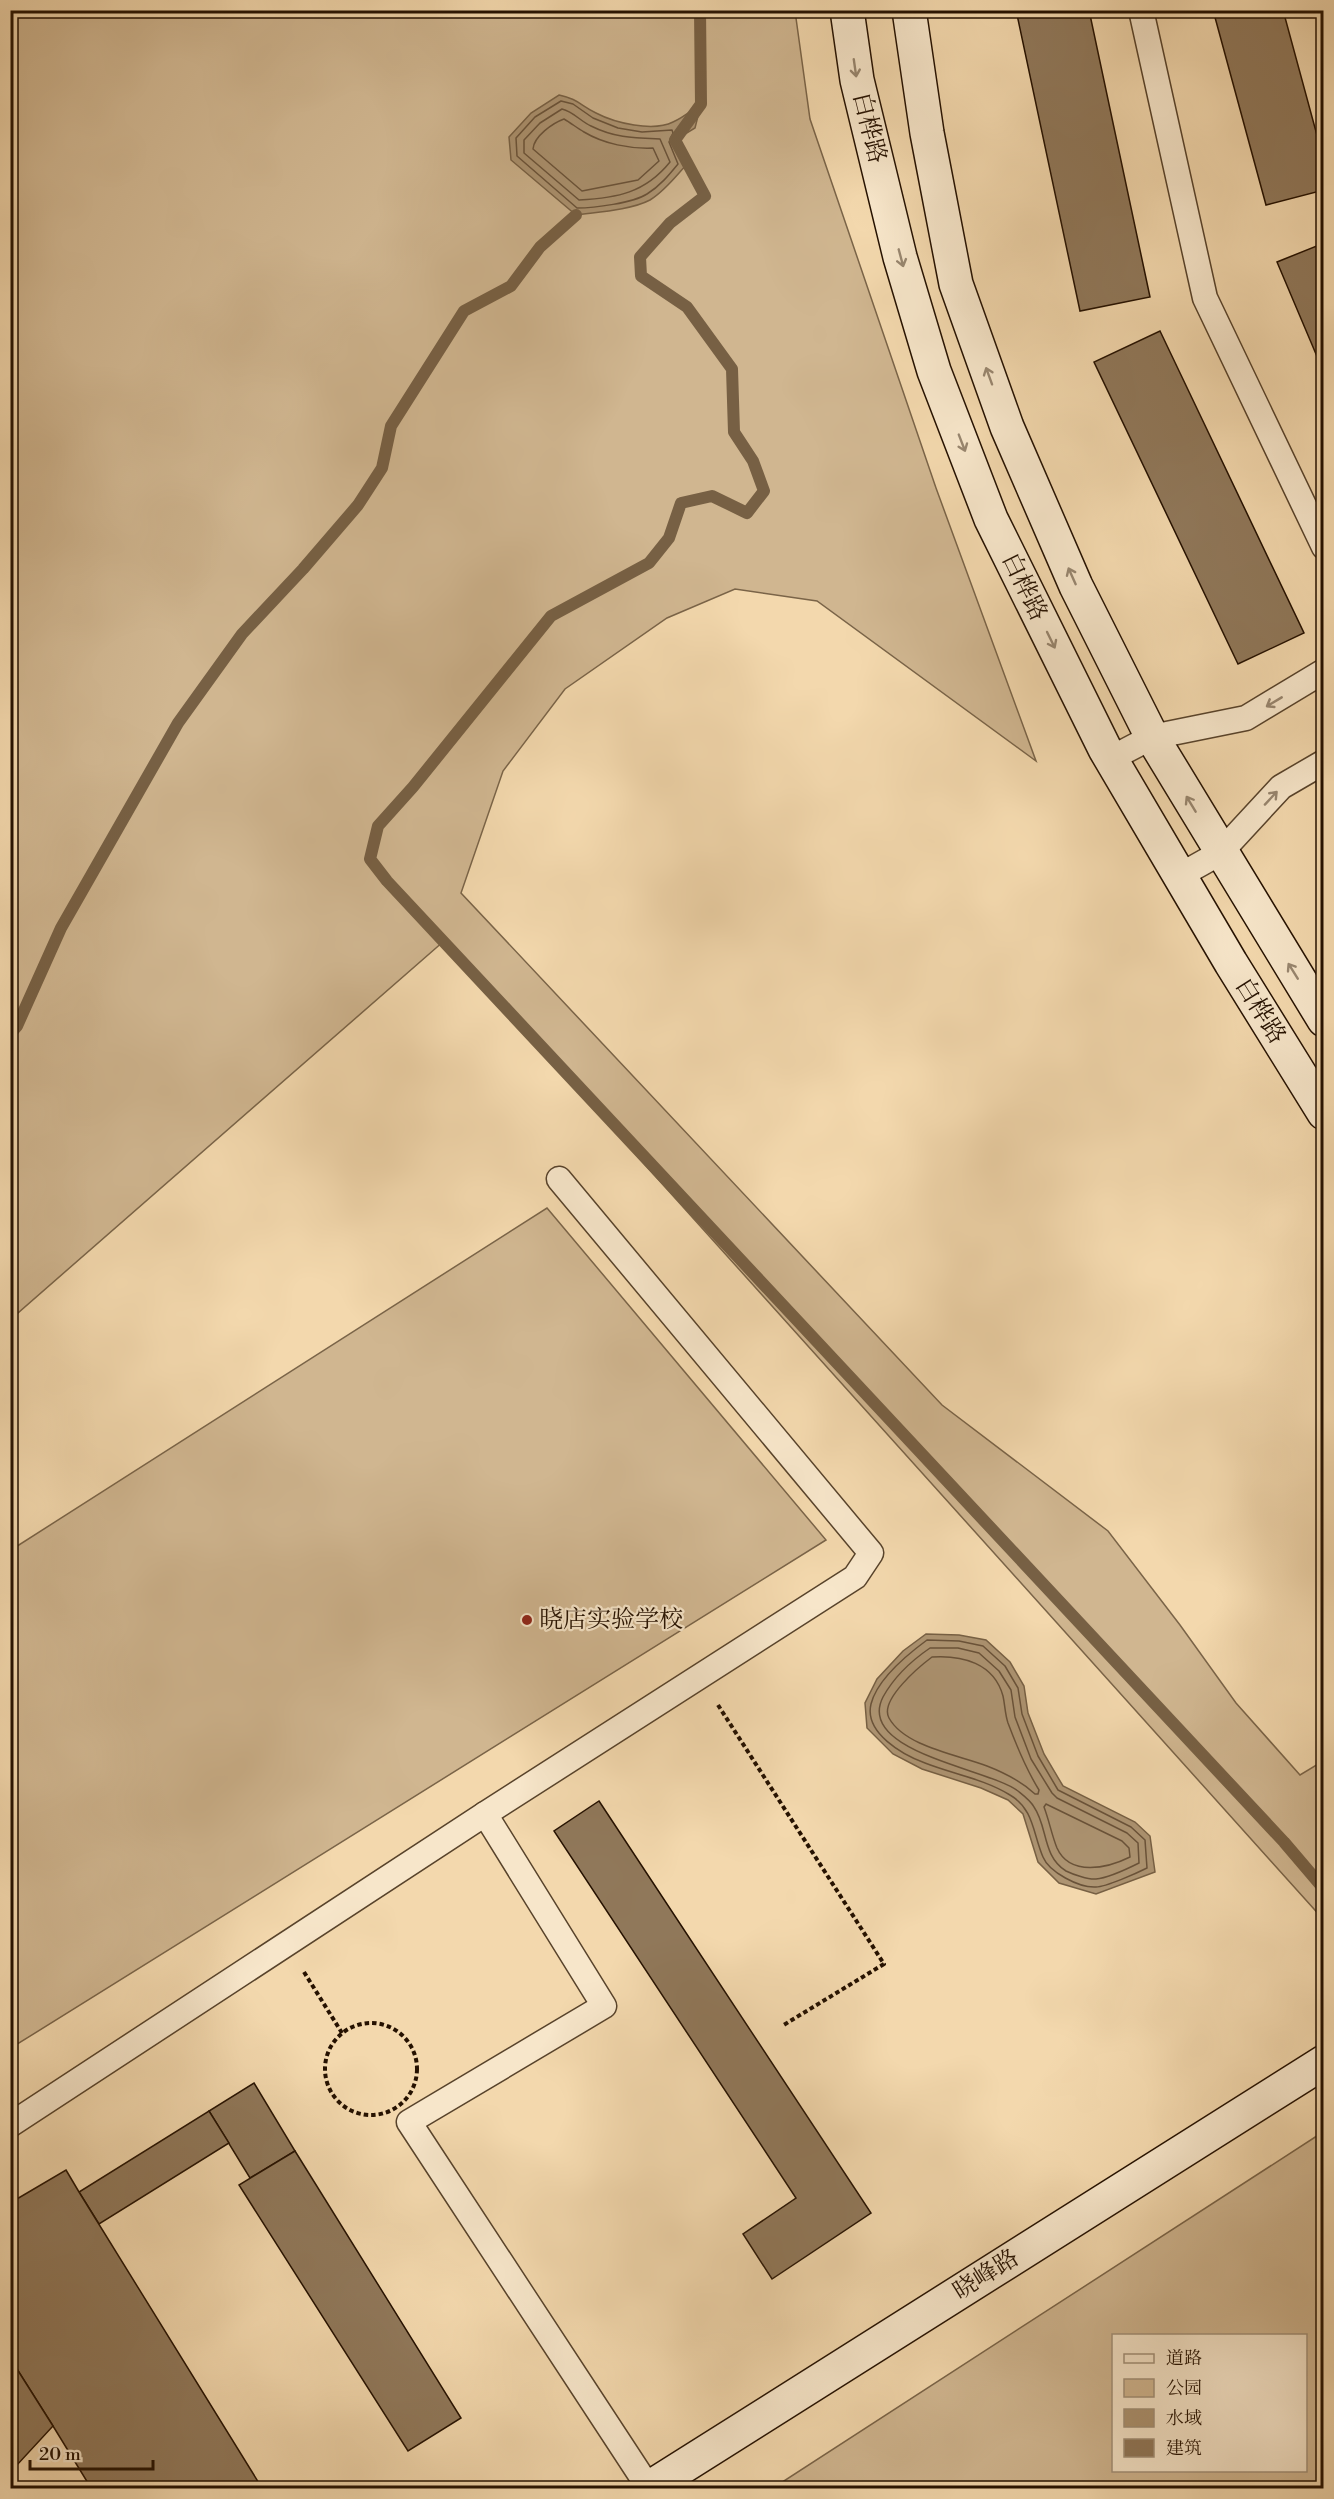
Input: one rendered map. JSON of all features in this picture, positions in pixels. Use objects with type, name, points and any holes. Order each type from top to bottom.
[{"type":"street","name":"白桦路","points":[[847,10],[860,91],[900,257],[934,371],[991,519],[1110,759],[1323,1113]]},
{"type":"street","name":"白桦路","points":[[909,10],[927,133],[956,284],[1007,427],[1077,586],[1152,737],[1323,1020]]},
{"type":"street","name":"晓峰路","points":[[649,2488],[1323,2062]]},
{"type":"lane","points":[[1141,10],[1205,298],[1323,547]]},
{"type":"lane","points":[[1110,759],[1152,737],[1246,718],[1323,671]]},
{"type":"lane","points":[[1179,876],[1220,853],[1281,787],[1323,762]]},
{"type":"lane","points":[[10,2126],[485,1814],[855,1577],[871,1552],[559,1179]]},
{"type":"lane","points":[[485,1814],[604,2006],[409,2122],[649,2488]]},
{"type":"path","points":[[700,1677],[884,1964],[782,2026]]},
{"type":"path","points":[[287,1944],[342,2033]]},
{"type":"path","points":[[371,2022],[387,2025],[401,2033],[411,2044],[417,2058],[416,2079],[407,2099],[396,2109],[382,2115],[368,2116],[354,2112],[340,2104],[330,2091],[325,2076],[326,2060],[331,2045],[342,2033],[356,2025],[371,2022]]},
{"type":"green space","points":[[11,11],[795,11],[810,119],[936,488],[1036,761],[817,601],[735,589],[667,618],[565,689],[503,771],[461,893],[942,1405],[1108,1531],[1236,1703],[1300,1775],[1323,1761],[1323,1919],[444,941],[11,1319]]},
{"type":"green space","points":[[547,1208],[826,1540],[11,2048],[11,1550]]},
{"type":"green space","points":[[1323,2132],[1323,2488],[773,2488]]},
{"type":"water","points":[[559,95],[575,100],[604,117],[645,126],[665,125],[673,122],[701,104],[695,128],[675,140],[687,164],[665,188],[650,200],[624,208],[576,215],[511,160],[509,137],[531,113]]},
{"type":"water","points":[[926,1634],[959,1635],[986,1640],[1010,1662],[1024,1686],[1028,1713],[1044,1754],[1063,1786],[1135,1822],[1150,1836],[1155,1872],[1096,1894],[1059,1883],[1038,1862],[1023,1814],[1008,1800],[981,1788],[922,1769],[893,1754],[867,1728],[865,1703],[877,1679],[903,1651]]},
{"type":"building","points":[[1016,10],[1089,10],[1150,297],[1080,311]]},
{"type":"building","points":[[1213,10],[1283,10],[1324,161],[1324,190],[1266,205]]},
{"type":"building","points":[[1324,243],[1324,373],[1277,262]]},
{"type":"building","points":[[1160,331],[1304,633],[1238,664],[1094,362]]},
{"type":"building","points":[[599,1801],[871,2213],[772,2279],[743,2234],[796,2198],[554,1831]]},
{"type":"building","points":[[254,2083],[295,2151],[250,2178],[209,2111]]},
{"type":"building","points":[[209,2111],[229,2143],[99,2224],[79,2192]]},
{"type":"building","points":[[295,2151],[461,2418],[408,2451],[239,2185]]},
{"type":"building","points":[[66,2170],[262,2488],[91,2488],[10,2358],[10,2203]]},
{"type":"building","points":[[10,2358],[53,2426],[17,2465],[10,2469]]},
{"type":"waterway","points":[[700,10],[701,104],[675,140],[705,196],[670,223],[640,257],[641,276],[687,307],[732,369],[734,432],[753,461],[764,491],[747,513],[712,496],[681,503],[669,538],[649,563],[551,616],[413,787],[378,826],[370,859],[387,881],[1284,1842],[1324,1889]]},
{"type":"waterway","points":[[10,1034],[17,1026],[61,928],[178,723],[242,634],[303,569],[358,505],[382,468],[391,426],[464,311],[511,286],[540,247],[576,215]]},
{"type":"place","name":"晓店实验学校","points":[[527,1620]]}]
